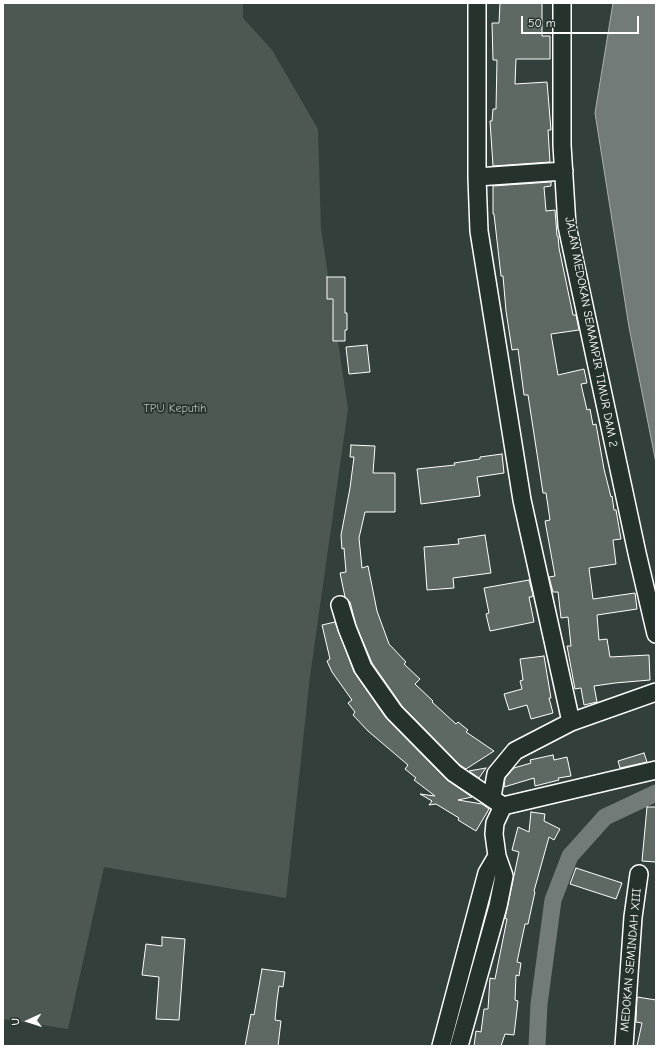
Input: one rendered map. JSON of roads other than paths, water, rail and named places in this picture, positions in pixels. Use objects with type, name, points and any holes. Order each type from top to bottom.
[{"type":"street","points":[[477,3],[476,177],[479,231],[522,500],[571,722]]},
{"type":"street","name":"JALAN MEDOKAN SEMAMPIR TIMUR DAM 2","points":[[562,3],[562,145],[567,226],[635,546],[656,634]]},
{"type":"street","points":[[476,177],[564,171]]},
{"type":"street","points":[[340,604],[347,628],[363,668],[394,712],[454,772],[498,802],[656,770]]},
{"type":"street","points":[[459,1046],[498,906],[504,876],[497,856],[494,834],[498,802],[496,774],[516,750],[571,722],[656,692]]},
{"type":"street","points":[[441,1046],[487,873],[497,856]]},
{"type":"street","name":"MEDOKAN SEMINDAH XIII","points":[[624,1046],[633,917],[639,874]]},
{"type":"waterway","points":[[537,1046],[539,1004],[553,900],[570,856],[605,817],[656,793]]},
{"type":"park label","name":"TPU Keputih","points":[[175,409]]}]
